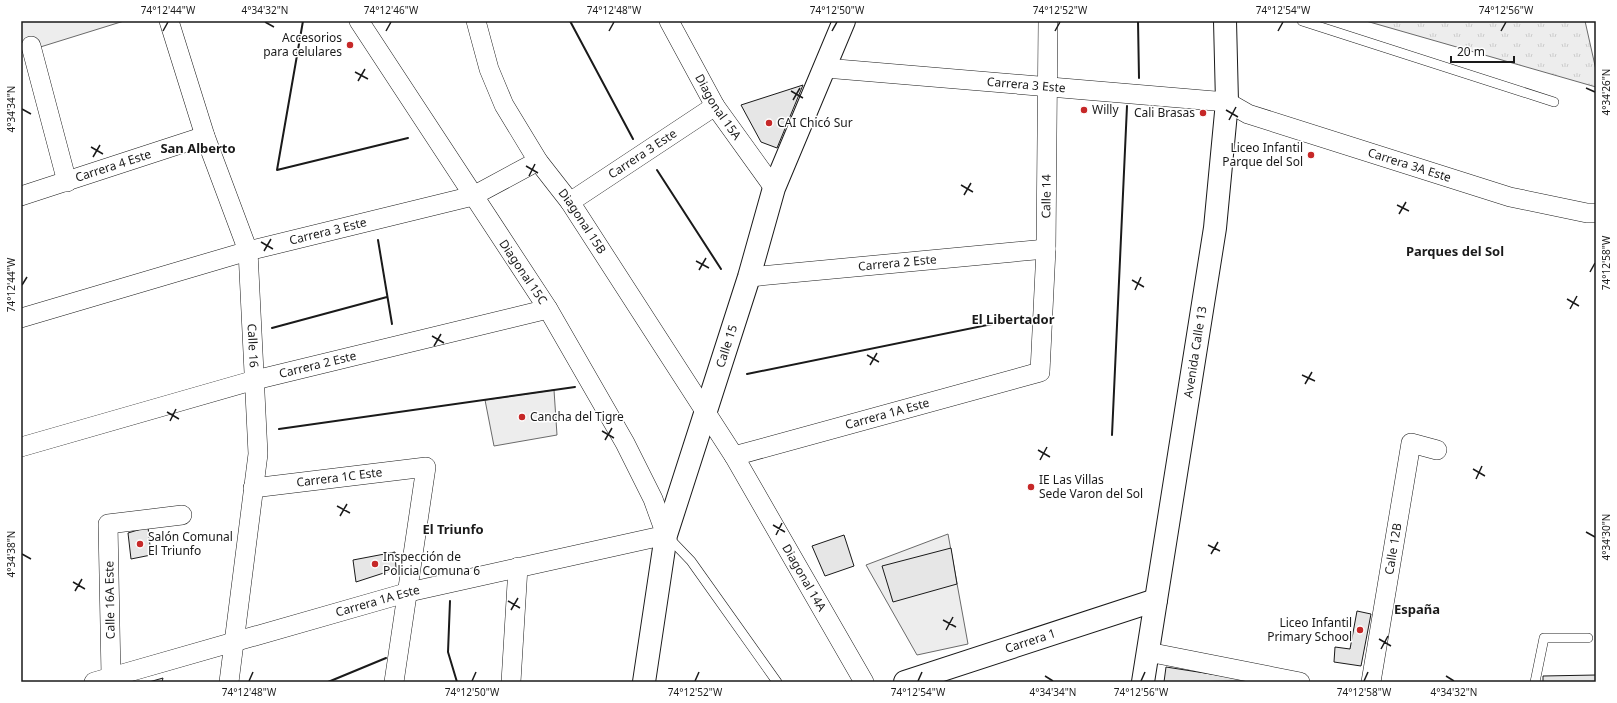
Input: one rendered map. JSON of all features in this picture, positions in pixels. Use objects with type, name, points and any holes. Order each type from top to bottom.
[{"type":"street","name":"Calle 16","points":[[169,21],[205,136],[248,251],[258,454],[229,682]]},
{"type":"street","name":"Diagonal 15C","points":[[359,21],[548,309],[625,443],[653,499],[666,535]]},
{"type":"street","name":"Diagonal 15B","points":[[476,21],[489,69],[501,98],[538,161],[570,202],[706,413]]},
{"type":"street","name":"Diagonal 15A","points":[[669,21],[715,106],[774,188]]},
{"type":"street","name":"Calle 15","points":[[644,682],[666,535],[749,277],[774,188],[844,21]]},
{"type":"street","name":"Calle 14","points":[[1040,372],[1046,249],[1048,21]]},
{"type":"street","name":"Avenida Calle 13","points":[[1142,682],[1215,228],[1227,102],[1225,21]]},
{"type":"street","points":[[31,46],[67,182]]},
{"type":"street","name":"Carrera 3 Este","points":[[825,68],[1227,102]]},
{"type":"street","name":"Carrera 3A Este","points":[[1227,102],[1248,114],[1510,197],[1587,213],[1596,213]]},
{"type":"street","name":"Carrera 3 Este","points":[[570,202],[715,106]]},
{"type":"street","name":"Carrera 4 Este","points":[[21,196],[205,136]]},
{"type":"street","name":"Carrera 3 Este","points":[[21,318],[248,251],[473,196],[538,161]]},
{"type":"street","name":"Carrera 2 Este","points":[[749,277],[1046,249]]},
{"type":"street","name":"Carrera 2 Este","points":[[21,447],[255,380],[548,309]]},
{"type":"street","name":"Carrera 1A Este","points":[[734,456],[1040,372]]},
{"type":"street","name":"Diagonal 14A","points":[[706,413],[734,456],[864,682]]},
{"type":"street","name":"Calle 12B","points":[[1372,682],[1411,443],[1437,450]]},
{"type":"street","name":"Carrera 1C Este","points":[[253,488],[426,467],[409,592]]},
{"type":"street","name":"Calle 16A Este","points":[[102,679],[108,524],[182,515]]},
{"type":"street","name":"Carrera 1A Este","points":[[102,679],[409,592],[666,535]]},
{"type":"street","points":[[511,682],[518,567]]},
{"type":"street","points":[[394,682],[409,592]]},
{"type":"street","name":"Carrera 1","points":[[905,682],[1156,600]]},
{"type":"street","points":[[1148,652],[1264,679],[1300,682]]},
{"type":"lane","points":[[1302,21],[1554,102]]},
{"type":"lane","points":[[666,535],[691,561],[777,682]]},
{"type":"lane","points":[[1535,682],[1544,638],[1588,638]]},
{"type":"green space","points":[[21,21],[124,21],[21,53]]},
{"type":"green space","points":[[1366,21],[1585,21],[1596,70],[1596,87]]},
{"type":"green space","name":"Cancha del Tigre","points":[[554,390],[557,435],[494,446],[485,400]]},
{"type":"green space","points":[[948,534],[968,644],[917,655],[866,565]]},
{"type":"building","name":"CAI Chicó Sur","points":[[803,85],[777,148],[761,142],[741,105]]},
{"type":"building","name":"Salón Comunal El Triunfo","points":[[148,527],[151,555],[131,559],[128,533]]},
{"type":"building","points":[[844,535],[854,566],[825,576],[812,546]]},
{"type":"building","points":[[951,548],[957,584],[893,602],[882,566]]},
{"type":"building","name":"Inspección de Policia Comuna 6","points":[[395,552],[396,569],[356,582],[353,560]]},
{"type":"building","name":"Liceo Infantil Primary School","points":[[1357,611],[1371,614],[1361,666],[1334,662],[1335,647],[1350,649]]},
{"type":"building","points":[[1166,667],[1256,681],[1164,682]]},
{"type":"building","points":[[1596,675],[1596,682],[1543,682],[1543,676]]},
{"type":"building","points":[[163,678],[162,682],[149,682]]},
{"type":"wall","points":[[303,21],[277,170],[408,138]]},
{"type":"wall","points":[[570,21],[633,139]]},
{"type":"wall","points":[[1138,21],[1139,78]]},
{"type":"wall","points":[[1112,435],[1127,106]]},
{"type":"wall","points":[[657,170],[721,269]]},
{"type":"wall","points":[[378,240],[392,324]]},
{"type":"wall","points":[[272,328],[387,297]]},
{"type":"wall","points":[[747,374],[1027,317]]},
{"type":"wall","points":[[279,429],[575,387]]},
{"type":"wall","points":[[450,601],[448,652],[457,682]]},
{"type":"wall","points":[[328,682],[386,658]]},
{"type":"place","name":"Accesorios para celulares","points":[[350,45]]},
{"type":"place","name":"Willy","points":[[1084,110]]},
{"type":"place","name":"Cali Brasas","points":[[1203,113]]},
{"type":"place","name":"CAI Chicó Sur","points":[[769,123]]},
{"type":"place","name":"Liceo Infantil Parque del Sol","points":[[1311,155]]},
{"type":"place","name":"Cancha del Tigre","points":[[522,417]]},
{"type":"place","name":"IE Las Villas Sede Varon del Sol","points":[[1031,487]]},
{"type":"place","name":"Salón Comunal El Triunfo","points":[[140,544]]},
{"type":"place","name":"Inspección de Policia Comuna 6","points":[[375,564]]},
{"type":"place","name":"Liceo Infantil Primary School","points":[[1360,630]]},
{"type":"district","name":"San Alberto","points":[[198,148]]},
{"type":"district","name":"Parques del Sol","points":[[1455,251]]},
{"type":"district","name":"El Libertador","points":[[1013,319]]},
{"type":"district","name":"El Triunfo","points":[[453,529]]},
{"type":"district","name":"España","points":[[1417,609]]}]
